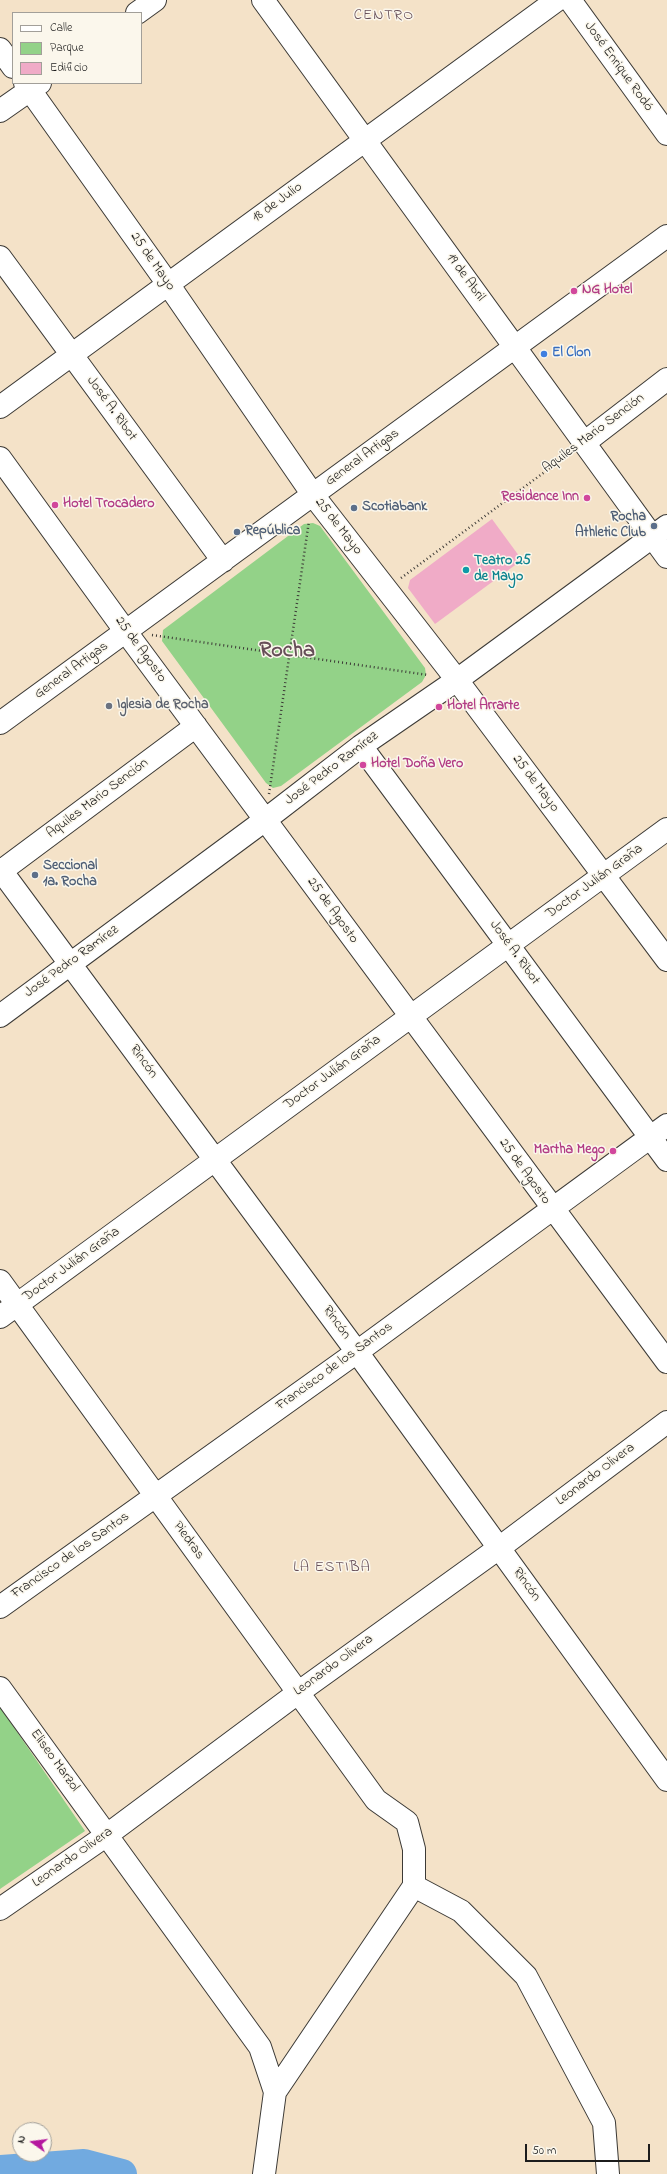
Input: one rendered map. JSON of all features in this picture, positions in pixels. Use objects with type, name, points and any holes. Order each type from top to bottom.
[{"type":"street","points":[[138,12],[155,0]]},
{"type":"street","name":"19 de Abril","points":[[263,0],[584,443],[660,531],[667,557]]},
{"type":"street","name":"18 de Julio","points":[[0,407],[557,0]]},
{"type":"street","name":"José Enrique Rodó","points":[[570,0],[667,134]]},
{"type":"street","points":[[0,50],[12,66]]},
{"type":"street","points":[[0,111],[31,85]]},
{"type":"street","name":"25 de Mayo","points":[[31,85],[312,495],[457,680],[667,960]]},
{"type":"street","name":"General Artigas","points":[[0,723],[667,236]]},
{"type":"street","name":"José A. Ribot","points":[[0,257],[223,561]]},
{"type":"street","name":"Aquiles Mario Sención","points":[[584,443],[667,379]]},
{"type":"street","name":"25 de Agosto","points":[[0,458],[126,632],[552,1209],[667,1362]]},
{"type":"street","name":"José Pedro Ramírez","points":[[0,1016],[265,820],[361,746],[457,680],[660,531]]},
{"type":"street","name":"Aquiles Mario Sención","points":[[0,870],[196,726]]},
{"type":"street","name":"José A. Ribot","points":[[361,746],[508,945],[658,1131],[667,1160]]},
{"type":"street","name":"Doctor Julián Graña","points":[[0,1318],[667,829]]},
{"type":"street","name":"Rincón","points":[[0,870],[357,1352],[667,1780]]},
{"type":"street","name":"Francisco de los Santos","points":[[0,1607],[357,1352],[658,1131]]},
{"type":"street","name":"Piedras","points":[[0,1281],[376,1800],[407,1822],[414,1849],[414,1886]]},
{"type":"street","name":"Leonardo Olivera","points":[[0,1909],[107,1834],[299,1692],[499,1548],[667,1422]]},
{"type":"street","name":"Eliseo Marzol","points":[[0,1688],[260,2047],[274,2100]]},
{"type":"street","points":[[264,2174],[274,2100],[414,1886],[461,1911],[526,1976],[604,2123],[608,2174]]},
{"type":"path","name":"Aquiles Mario Sención","points":[[386,589],[584,443]]},
{"type":"path","points":[[265,820],[312,495]]},
{"type":"path","points":[[126,632],[457,680]]},
{"type":"green space","points":[[313,523],[320,526],[425,668],[426,675],[422,682],[281,786],[273,788],[266,783],[162,641],[163,630],[304,524]]},
{"type":"green space","points":[[0,1707],[85,1831],[0,1889]]},
{"type":"building","name":"Teatro 25 de Mayo","points":[[492,519],[522,560],[435,624],[408,588],[410,580]]},
{"type":"waterway","points":[[0,2170],[84,2164],[122,2174]]},
{"type":"place","name":"NG Hotel","points":[[574,291]]},
{"type":"place","name":"El Clon","points":[[544,354]]},
{"type":"place","name":"Residence Inn","points":[[587,498]]},
{"type":"place","name":"Hotel Trocadero","points":[[55,505]]},
{"type":"place","name":"Scotiabank","points":[[354,508]]},
{"type":"place","name":"Rocha Athletic Club","points":[[654,526]]},
{"type":"place","name":"República","points":[[237,532]]},
{"type":"place","name":"Teatro 25 de Mayo","points":[[466,570]]},
{"type":"place","name":"Iglesia de Rocha","points":[[109,706]]},
{"type":"place","name":"Hotel Arrarte","points":[[439,707]]},
{"type":"place","name":"Hotel Doña Vero","points":[[363,765]]},
{"type":"place","name":"Seccional 1a. Rocha","points":[[35,875]]},
{"type":"place","name":"Martha Mego","points":[[613,1151]]},
{"type":"district","name":"CENTRO","points":[[384,17]]},
{"type":"district","name":"Rocha","points":[[287,652]]},
{"type":"district","name":"LA ESTIBA","points":[[332,1569]]}]
